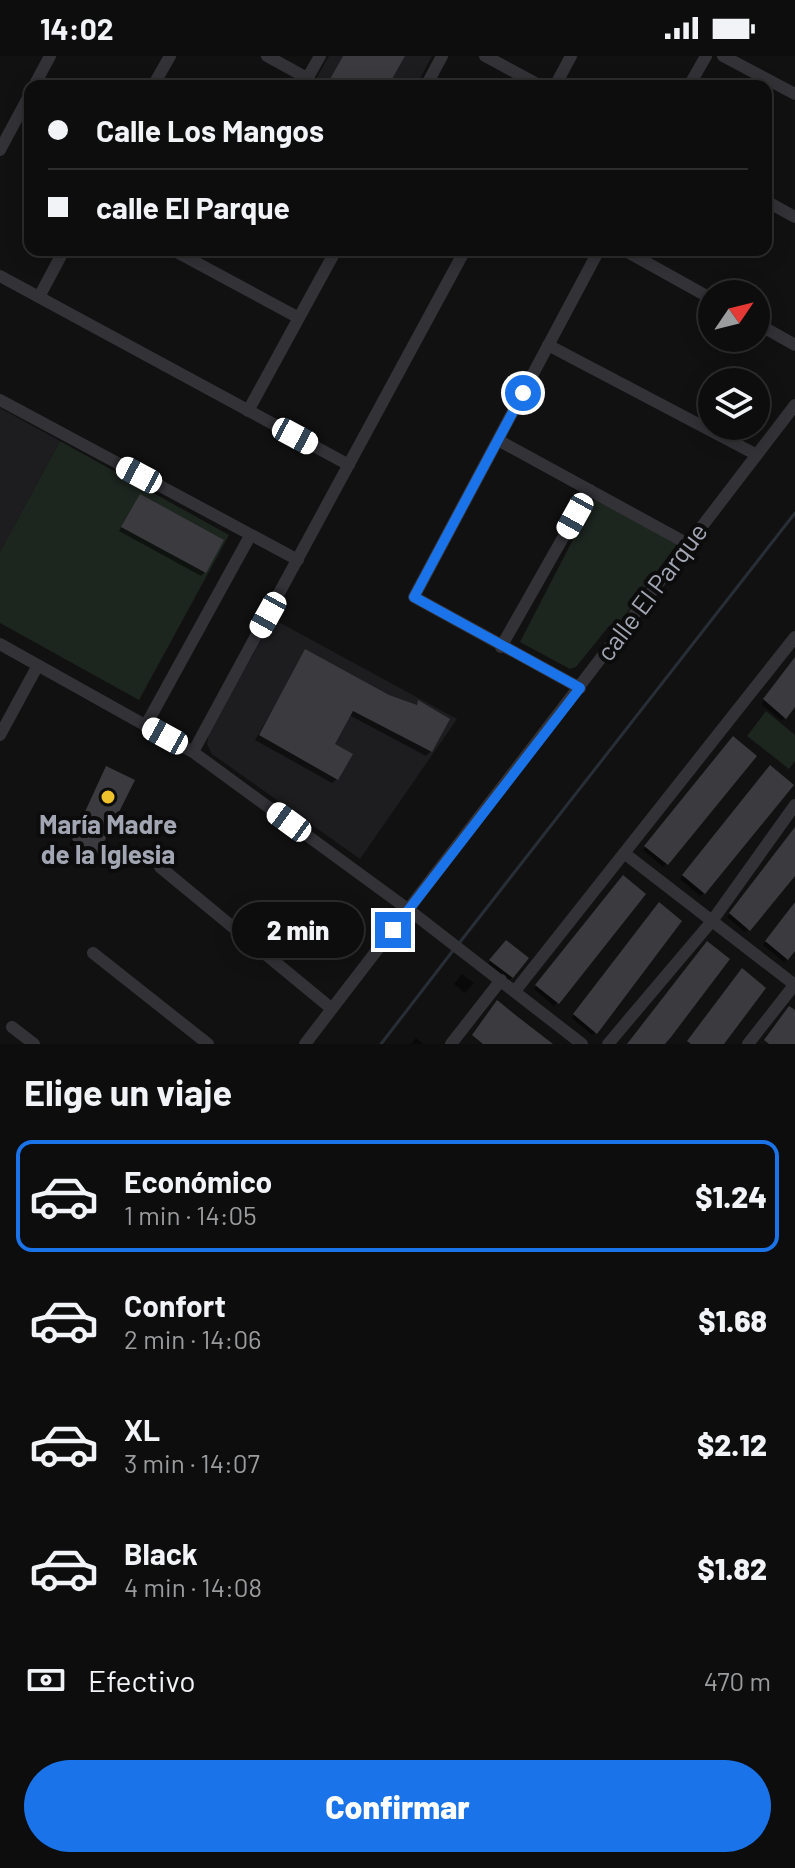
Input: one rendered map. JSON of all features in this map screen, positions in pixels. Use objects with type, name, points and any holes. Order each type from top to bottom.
[{"type":"street","points":[[37,80],[50,56]]},
{"type":"street","points":[[156,80],[170,56]]},
{"type":"street","points":[[267,56],[302,80]]},
{"type":"street","points":[[306,80],[320,56]]},
{"type":"street","points":[[429,80],[442,56]]},
{"type":"street","points":[[485,56],[530,80]]},
{"type":"street","points":[[558,80],[571,56]]},
{"type":"street","points":[[692,80],[706,56]]},
{"type":"street","points":[[723,56],[768,80]]},
{"type":"street","points":[[772,82],[795,94]]},
{"type":"street","points":[[0,150],[24,105]]},
{"type":"street","points":[[772,204],[795,217]]},
{"type":"street","points":[[39,297],[61,256]]},
{"type":"street","points":[[184,256],[299,318]]},
{"type":"street","points":[[248,411],[333,256]]},
{"type":"street","points":[[193,752],[462,256]]},
{"type":"street","points":[[580,688],[414,597],[596,256]]},
{"type":"street","points":[[635,256],[698,291]]},
{"type":"street","points":[[0,276],[349,465]]},
{"type":"street","points":[[770,331],[795,345]]},
{"type":"street","points":[[548,345],[757,455]]},
{"type":"street","points":[[0,400],[298,560]]},
{"type":"street","name":"calle El Parque","points":[[305,1044],[795,405]]},
{"type":"street","points":[[498,440],[688,544]]},
{"type":"street","points":[[501,647],[590,490]]},
{"type":"street","points":[[146,725],[250,536]]},
{"type":"street","points":[[515,991],[795,637]]},
{"type":"street","points":[[0,644],[193,752],[451,941],[582,1044]]},
{"type":"street","points":[[0,735],[38,665]]},
{"type":"street","points":[[608,1044],[712,921],[795,805]]},
{"type":"street","points":[[624,853],[795,985],[748,1044]]},
{"type":"street","points":[[160,867],[332,1009]]},
{"type":"street","points":[[93,953],[208,1044]]},
{"type":"street","points":[[457,1042],[501,980]]},
{"type":"street","points":[[12,1027],[34,1044]]},
{"type":"shaded area","points":[[329,56],[432,56],[419,80],[315,80]]},
{"type":"shaded area","points":[[0,408],[60,441],[0,552]]},
{"type":"shaded area","points":[[60,441],[229,535],[139,700],[0,623],[0,552]]},
{"type":"shaded area","points":[[594,499],[677,544],[615,629],[609,626],[576,667],[570,669],[520,642]]},
{"type":"shaded area","points":[[273,619],[457,719],[360,859],[212,754],[207,744],[209,733]]},
{"type":"shaded area","points":[[766,711],[795,735],[795,761],[789,769],[747,736]]},
{"type":"building","points":[[343,56],[405,56],[391,80],[329,80]]},
{"type":"building","points":[[140,494],[224,540],[206,573],[121,527]]},
{"type":"building","points":[[305,649],[389,695],[417,705],[418,700],[450,719],[432,752],[353,711],[335,744],[353,754],[338,780],[259,735]]},
{"type":"building","points":[[795,657],[795,707],[786,719],[763,699]]},
{"type":"building","points":[[733,736],[757,756],[668,865],[644,846]]},
{"type":"building","points":[[770,765],[794,785],[705,894],[682,875]]},
{"type":"building","name":"María Madre de la Iglesia","points":[[106,766],[135,780],[98,854],[72,840]]},
{"type":"building","points":[[795,827],[795,876],[750,931],[729,913]]},
{"type":"building","points":[[623,875],[646,894],[559,1004],[535,985]]},
{"type":"building","points":[[659,902],[682,921],[597,1034],[573,1014]]},
{"type":"building","points":[[795,902],[795,951],[788,960],[765,941]]},
{"type":"building","points":[[506,940],[529,958],[513,978],[489,960]]},
{"type":"building","points":[[707,941],[730,959],[671,1037],[665,1044],[627,1044]]},
{"type":"building","points":[[742,968],[766,988],[724,1044],[691,1044],[687,1041]]},
{"type":"building","points":[[497,1000],[553,1044],[483,1044],[472,1035]]},
{"type":"building","points":[[789,1006],[795,1010],[795,1044],[769,1044],[764,1040]]},
{"type":"waterway","points":[[460,942],[795,513]]},
{"type":"waterway","points":[[381,1044],[455,948]]},
{"type":"place","name":"María Madre de la Iglesia","points":[[108,797]]},
{"type":"route","points":[[393,930],[580,688],[417,602],[414,597],[523,393]]}]
